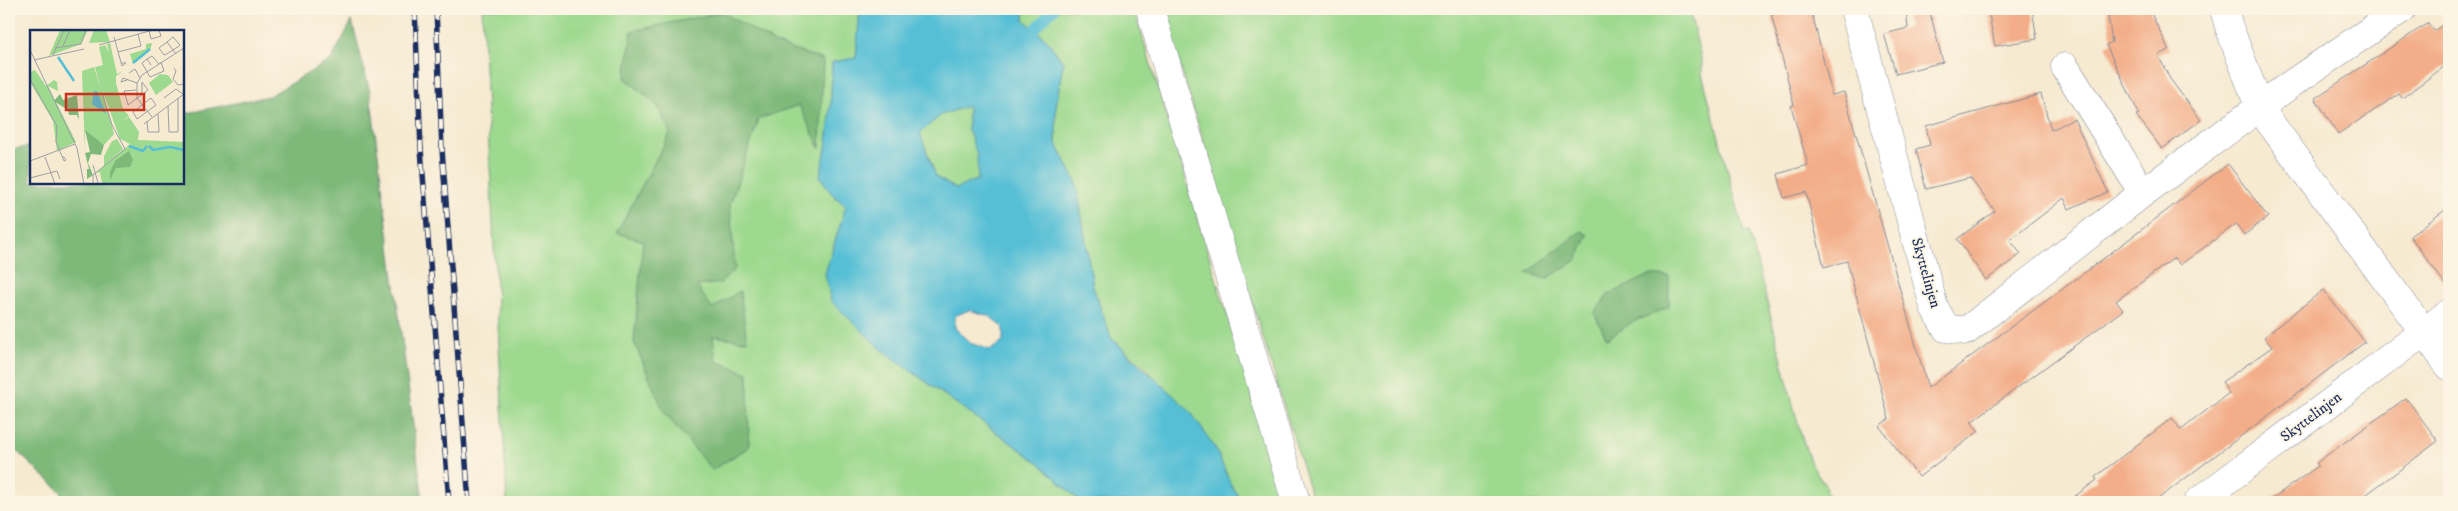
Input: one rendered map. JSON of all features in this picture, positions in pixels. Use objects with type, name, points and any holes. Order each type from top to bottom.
[{"type":"street","points":[[1150,9],[1296,502]]},
{"type":"street","name":"Skyttelinjen","points":[[1854,9],[1934,307],[1946,328],[1966,331],[2143,193],[2394,11]]},
{"type":"street","points":[[2224,9],[2260,109],[2449,366]]},
{"type":"street","points":[[2066,67],[2143,193]]},
{"type":"street","name":"Skyttelinjen","points":[[2198,502],[2449,313]]},
{"type":"green space","points":[[482,9],[860,9],[856,58],[832,62],[831,105],[824,161],[820,176],[832,194],[846,206],[825,274],[882,350],[1039,463],[1081,502],[507,502]]},
{"type":"green space","points":[[1024,9],[1134,9],[1284,502],[1243,502],[1232,487],[1215,448],[1145,367],[1111,338],[1093,287],[1076,182],[1056,143],[1056,107],[1063,62],[1045,38],[1024,20]]},
{"type":"green space","points":[[1163,9],[1689,9],[1702,62],[1702,74],[1744,232],[1749,231],[1799,428],[1811,464],[1827,488],[1825,491],[1834,502],[1313,502]]},
{"type":"green space","points":[[722,12],[777,44],[823,60],[820,148],[799,105],[759,119],[730,204],[735,269],[721,283],[697,286],[712,309],[740,291],[747,341],[713,336],[716,361],[748,373],[749,447],[712,470],[664,412],[634,342],[643,241],[617,233],[670,133],[657,105],[625,78],[632,31]]},
{"type":"green space","points":[[352,21],[370,92],[423,502],[64,502],[61,492],[9,444],[9,150],[30,146],[30,184],[184,184],[184,114],[269,96],[331,60]]},
{"type":"green space","points":[[968,106],[968,129],[978,155],[978,179],[956,189],[936,177],[920,133],[940,111]]},
{"type":"green space","points":[[1581,231],[1588,235],[1577,260],[1546,279],[1527,273]]},
{"type":"green space","points":[[1650,275],[1669,277],[1669,307],[1631,323],[1607,339],[1594,313],[1608,295]]},
{"type":"water","points":[[860,9],[1024,9],[1024,20],[1045,38],[1063,62],[1056,107],[1056,143],[1076,182],[1093,287],[1111,338],[1190,411],[1215,448],[1232,487],[1243,502],[1081,502],[1039,463],[882,350],[831,301],[825,274],[846,206],[832,194],[820,176],[824,161],[831,105],[832,62],[856,58]],"holes":[[[968,106],[968,129],[977,155],[978,179],[956,189],[936,177],[920,133],[941,115]],[[969,310],[989,316],[1003,327],[1003,342],[990,350],[970,343],[955,328],[955,316]]]},
{"type":"building","points":[[1770,9],[1811,9],[1832,95],[1844,92],[1928,388],[2228,164],[2268,217],[2244,235],[2236,224],[2180,265],[2174,258],[2116,301],[2123,310],[1971,422],[1979,431],[1919,477],[1879,426],[1889,419],[1847,261],[1824,267],[1806,192],[1784,198],[1778,174],[1808,165],[1791,106],[1794,105]]},
{"type":"building","points":[[1906,9],[1929,9],[1943,62],[1896,74],[1884,34],[1908,28]]},
{"type":"building","points":[[1988,9],[2032,9],[2037,39],[1995,46]]},
{"type":"building","points":[[2107,9],[2149,9],[2169,50],[2158,55],[2170,79],[2201,120],[2162,149],[2136,115],[2139,114],[2106,45],[2112,42]]},
{"type":"building","points":[[2449,20],[2449,63],[2402,98],[2399,94],[2338,134],[2315,98],[2428,23],[2434,31]]},
{"type":"building","points":[[2041,94],[2051,130],[2074,119],[2108,192],[2069,209],[2064,198],[2010,240],[2021,254],[1986,280],[1957,239],[1995,211],[1970,178],[1926,189],[1916,149],[1930,145],[1926,126]]},
{"type":"building","points":[[2449,207],[2449,289],[2410,236]]},
{"type":"building","points":[[2323,290],[2365,342],[2154,502],[2067,502],[2097,480],[2095,477],[2172,418],[2181,430],[2229,393],[2222,382],[2272,347],[2264,337]]},
{"type":"building","points":[[2406,398],[2438,441],[2401,469],[2356,502],[2267,502],[2318,466],[2316,463]]},
{"type":"waterway","points":[[1035,29],[1054,9]]},
{"type":"railway","points":[[415,9],[421,149],[449,502]]},
{"type":"railway","points":[[436,9],[442,149],[469,502]]}]
